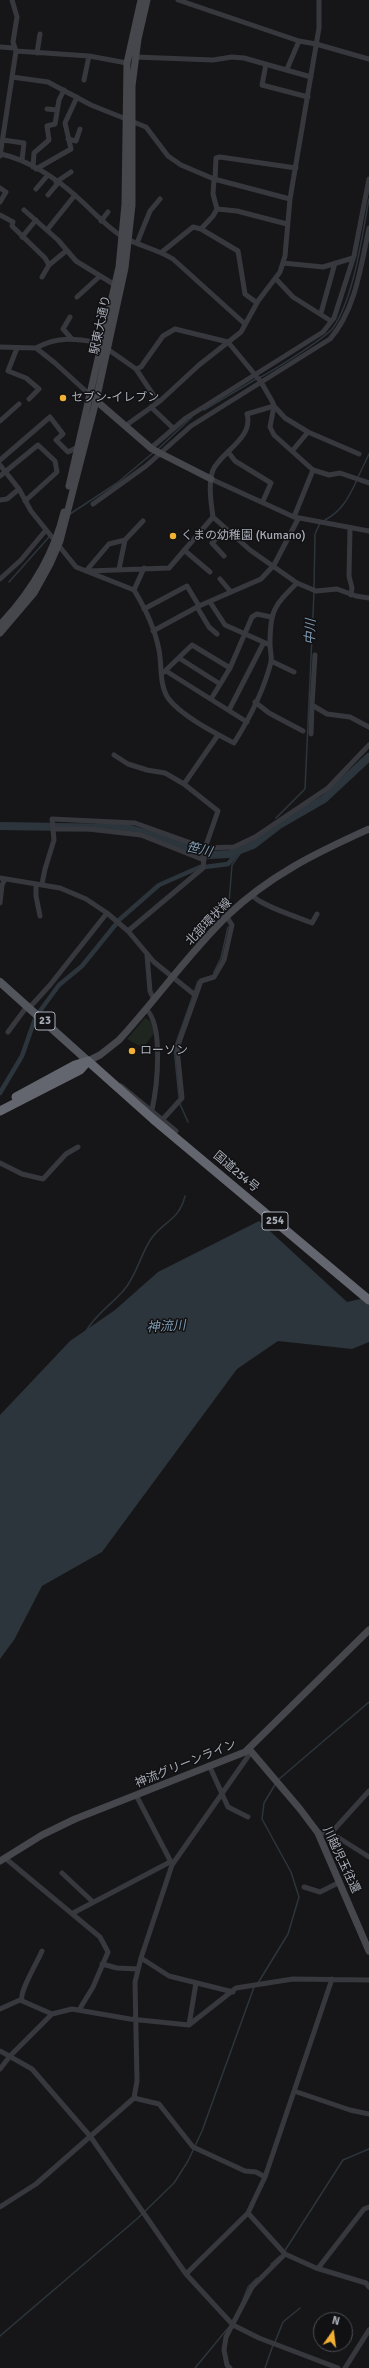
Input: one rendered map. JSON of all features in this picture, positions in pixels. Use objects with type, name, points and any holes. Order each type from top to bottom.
[{"type":"highway","name":"国道254号","points":[[88,1061],[114,1086],[369,1300]]},
{"type":"highway","points":[[0,1106],[75,1065],[88,1061]]},
{"type":"highway","points":[[0,1111],[80,1070],[88,1061]]},
{"type":"main road","name":"23","points":[[0,982],[29,1006],[88,1061]]},
{"type":"street","points":[[12,0],[17,17],[15,49],[4,140],[0,156],[22,160],[75,195],[101,221],[125,238],[162,252],[245,324]]},
{"type":"street","name":"駅東大通り","points":[[129,120],[127,63],[141,0]]},
{"type":"street","name":"駅東大通り","points":[[0,625],[29,590],[56,544],[90,396],[125,268],[126,173],[134,57],[147,0]]},
{"type":"street","points":[[178,0],[300,41],[369,59]]},
{"type":"street","points":[[125,426],[152,407],[199,365],[241,332],[257,303],[280,272],[283,263],[290,199],[316,44],[319,0]]},
{"type":"street","points":[[37,54],[40,34]]},
{"type":"street","points":[[287,69],[300,41]]},
{"type":"street","points":[[0,47],[37,54],[89,56],[127,63]]},
{"type":"street","points":[[84,80],[89,56]]},
{"type":"street","points":[[134,57],[213,60],[232,57],[287,69],[311,77]]},
{"type":"street","points":[[266,64],[262,85],[308,97]]},
{"type":"street","points":[[12,77],[48,82],[91,105],[146,127],[168,156],[181,165],[214,179],[290,199]]},
{"type":"street","points":[[35,168],[34,153],[49,140],[47,126],[55,124],[57,110],[64,90]]},
{"type":"street","points":[[35,168],[71,149],[65,123],[77,97]]},
{"type":"street","points":[[47,109],[57,110]]},
{"type":"street","points":[[68,139],[76,140],[80,129]]},
{"type":"street","points":[[4,140],[24,142],[22,160]]},
{"type":"street","points":[[200,229],[213,216],[217,209],[213,194],[216,158],[220,157],[296,168]]},
{"type":"street","points":[[48,196],[57,183],[71,172]]},
{"type":"street","points":[[36,189],[47,176]]},
{"type":"street","points":[[93,504],[146,466],[153,450],[173,428],[254,374],[323,332],[331,321],[354,257],[366,207],[369,179]]},
{"type":"street","points":[[0,188],[6,192],[0,202]]},
{"type":"street","points":[[47,230],[75,195]]},
{"type":"street","points":[[137,243],[150,211],[160,199]]},
{"type":"street","points":[[217,209],[237,211],[287,224]]},
{"type":"street","points":[[24,210],[47,230],[76,262],[115,285]]},
{"type":"street","points":[[101,221],[108,212]]},
{"type":"street","points":[[0,215],[13,222],[12,226],[46,258],[49,265]]},
{"type":"street","points":[[22,237],[36,220]]},
{"type":"street","points":[[162,252],[193,227],[200,229],[238,251],[245,294],[257,303]]},
{"type":"street","points":[[153,450],[323,344],[339,329],[350,304],[363,258],[369,228]]},
{"type":"street","name":"駅東大通り","points":[[0,633],[34,593],[67,518],[96,401],[104,346],[125,238]]},
{"type":"street","points":[[42,277],[49,265],[66,251]]},
{"type":"street","points":[[283,263],[323,267],[354,257],[363,258]]},
{"type":"street","points":[[321,313],[335,263]]},
{"type":"street","points":[[77,297],[100,276]]},
{"type":"street","points":[[276,278],[293,297],[321,313],[331,321]]},
{"type":"street","points":[[70,317],[63,329],[71,338]]},
{"type":"street","points":[[136,369],[141,367],[163,336],[175,329],[228,342],[261,382],[274,406],[285,418],[308,432],[359,454]]},
{"type":"street","points":[[0,347],[36,348],[47,342],[71,338],[104,346],[136,369],[158,402]]},
{"type":"street","points":[[17,348],[8,371],[26,378],[39,390],[30,399]]},
{"type":"street","points":[[36,348],[56,362],[90,396],[153,450],[296,518],[350,529],[369,531]]},
{"type":"street","points":[[0,421],[19,404]]},
{"type":"street","points":[[274,406],[271,430],[294,450],[313,470],[329,475],[340,473],[369,483]]},
{"type":"street","points":[[86,571],[169,568],[213,517],[211,478],[213,469],[229,453],[246,428],[248,420],[247,414],[274,406]]},
{"type":"street","points":[[152,407],[173,428]]},
{"type":"street","points":[[0,460],[50,417],[63,434],[56,440],[68,452],[78,447]]},
{"type":"street","points":[[294,450],[308,432]]},
{"type":"street","points":[[0,476],[38,445],[55,461],[57,472],[25,501]]},
{"type":"street","points":[[229,453],[235,461],[271,482],[263,501]]},
{"type":"street","points":[[0,465],[19,489],[25,501],[56,544],[76,567],[108,578],[134,590],[144,609],[159,648],[164,672],[164,690],[171,701],[197,722],[234,743],[247,722],[271,661],[270,646],[272,617],[276,604],[297,583]]},
{"type":"street","points":[[153,631],[198,606],[260,579],[274,565],[296,518],[313,470]]},
{"type":"street","points":[[0,500],[7,499],[19,489]]},
{"type":"street","points":[[213,517],[250,550],[274,565],[297,583],[316,591],[337,589],[351,595],[369,598]]},
{"type":"street","points":[[119,569],[125,540],[143,521]]},
{"type":"street","points":[[224,556],[212,543],[226,529]]},
{"type":"street","points":[[350,529],[349,576],[352,588],[351,595]]},
{"type":"street","points":[[0,579],[21,560],[46,530]]},
{"type":"street","points":[[86,571],[109,544],[125,540]]},
{"type":"street","points":[[184,550],[210,572]]},
{"type":"street","points":[[134,590],[144,568]]},
{"type":"street","points":[[220,579],[231,592]]},
{"type":"street","points":[[144,609],[187,586],[209,627],[217,634]]},
{"type":"street","points":[[210,602],[225,626],[270,646]]},
{"type":"street","points":[[211,699],[230,668],[252,617],[257,614],[272,617]]},
{"type":"street","points":[[229,710],[263,644]]},
{"type":"street","points":[[164,672],[192,645],[230,668]]},
{"type":"street","points":[[311,734],[315,655]]},
{"type":"street","points":[[179,658],[220,684]]},
{"type":"street","points":[[271,661],[294,672]]},
{"type":"street","points":[[164,672],[247,722]]},
{"type":"street","points":[[255,702],[269,714],[303,731]]},
{"type":"street","points":[[312,705],[327,714],[350,717],[369,727]]},
{"type":"street","points":[[184,784],[218,735]]},
{"type":"street","points":[[40,916],[36,896],[54,840],[52,819],[135,823],[205,848],[234,847],[255,837],[328,788],[369,746]]},
{"type":"street","points":[[114,754],[128,764],[147,770],[165,773],[184,784],[218,811],[205,848],[203,868],[128,931]]},
{"type":"street","points":[[53,829],[88,829],[141,835],[204,858]]},
{"type":"street","name":"北部環状線","points":[[88,1061],[114,1044],[227,917],[252,895],[287,869],[369,829]]},
{"type":"street","points":[[0,903],[3,879],[39,884],[72,892],[107,912],[128,931],[147,954],[172,978],[195,995]]},
{"type":"street","points":[[252,895],[258,901],[271,905],[276,910],[312,923],[317,914]]},
{"type":"street","points":[[8,1032],[29,1006],[50,985],[107,912]]},
{"type":"street","points":[[163,1119],[182,1098],[177,1048],[201,981],[214,977],[224,960],[232,925],[227,917]]},
{"type":"street","points":[[147,954],[150,991],[154,1000]]},
{"type":"street","points":[[146,1009],[153,1020],[158,1043],[152,1110]]},
{"type":"street","points":[[114,1086],[122,1086],[176,1131]]},
{"type":"street","points":[[0,1163],[22,1174],[43,1179],[66,1154],[78,1147]]},
{"type":"street","name":"神流グリーンライン","points":[[2,1859],[42,1835],[75,1819],[249,1749],[369,1630]]},
{"type":"street","points":[[0,2207],[36,2184],[134,2098],[137,2081],[137,2020],[135,1982],[141,1958],[171,1864],[249,1755],[249,1749]]},
{"type":"street","name":"川越児玉往還","points":[[249,1749],[318,1834],[369,1951]]},
{"type":"street","points":[[209,1765],[228,1807],[248,1817]]},
{"type":"street","points":[[318,1834],[331,1832],[369,1791]]},
{"type":"street","points":[[136,1795],[171,1864]]},
{"type":"street","points":[[331,1832],[369,1857]]},
{"type":"street","points":[[2,1859],[100,1936],[108,1952],[93,1986],[79,2010]]},
{"type":"street","points":[[72,1913],[171,1864]]},
{"type":"street","points":[[62,1873],[74,1886],[86,1893],[93,1902]]},
{"type":"street","points":[[304,1887],[320,1892],[340,1882]]},
{"type":"street","points":[[22,2000],[20,1996],[42,1951]]},
{"type":"street","points":[[141,1958],[169,1976],[233,1992]]},
{"type":"street","points":[[102,1964],[117,1968],[138,1969]]},
{"type":"street","points":[[0,2068],[52,2014],[72,2009],[137,2020],[189,2024],[233,1992],[236,1988],[293,1979],[369,1980]]},
{"type":"street","points":[[186,2274],[248,2213],[265,2177],[332,1979]]},
{"type":"street","points":[[189,2024],[196,1983]]},
{"type":"street","points":[[0,2009],[22,2000],[52,2014]]},
{"type":"street","points":[[0,2050],[32,2069],[90,2136],[186,2274],[233,2326],[259,2338],[338,2368]]},
{"type":"street","points":[[294,2091],[350,2110],[369,2114]]},
{"type":"street","points":[[134,2098],[159,2104],[193,2147],[245,2171],[256,2172],[265,2177]]},
{"type":"street","points":[[319,2267],[364,2209],[369,2207]]},
{"type":"street","points":[[248,2213],[285,2254],[316,2268],[319,2267],[366,2283],[369,2287]]},
{"type":"street","points":[[230,2368],[224,2350],[226,2337],[252,2287],[285,2254]]},
{"type":"street","points":[[345,2368],[369,2330]]},
{"type":"shaded area","points":[[145,1018],[152,1022],[155,1032],[143,1048],[127,1039]]},
{"type":"water","name":"神流川","points":[[259,1221],[347,1302],[369,1297],[369,1342],[352,1349],[278,1341],[237,1369],[102,1552],[42,1586],[14,1640],[0,1659],[0,1415],[70,1341],[115,1310],[158,1272]]},
{"type":"waterway","points":[[259,378],[310,347],[333,328],[340,315],[352,284],[369,199]]},
{"type":"waterway","points":[[204,410],[256,379]]},
{"type":"waterway","points":[[157,450],[192,417]]},
{"type":"waterway","points":[[70,514],[117,483],[154,452]]},
{"type":"waterway","name":"中川","points":[[358,477],[369,454]]},
{"type":"waterway","name":"中川","points":[[325,520],[340,508],[348,498],[357,480]]},
{"type":"waterway","name":"中川","points":[[314,588],[315,534],[320,523]]},
{"type":"waterway","points":[[9,582],[49,537]]},
{"type":"waterway","name":"中川","points":[[276,818],[305,789],[314,592]]},
{"type":"waterway","name":"笹川","points":[[0,826],[126,828],[157,836],[209,855],[229,854],[253,845],[279,825],[324,799],[369,757]]},
{"type":"waterway","points":[[205,867],[228,864],[239,851]]},
{"type":"waterway","points":[[229,903],[232,865],[242,851]]},
{"type":"waterway","points":[[119,920],[159,885],[200,867]]},
{"type":"waterway","points":[[40,1011],[59,985],[82,966],[116,924]]},
{"type":"waterway","points":[[214,972],[221,958],[228,927]]},
{"type":"waterway","points":[[179,1097],[174,1049],[198,981]]},
{"type":"waterway","points":[[0,1093],[22,1056],[35,1019]]},
{"type":"waterway","points":[[180,1104],[188,1122]]},
{"type":"waterway","points":[[86,1331],[94,1320],[124,1290],[147,1245],[156,1233],[179,1211],[185,1196]]},
{"type":"waterway","points":[[278,1780],[369,1702]]},
{"type":"waterway","points":[[258,1983],[288,1934],[299,1897],[291,1872],[262,1819],[264,1803],[276,1783]]},
{"type":"waterway","points":[[0,2336],[138,2218],[174,2183],[188,2161],[202,2131],[254,1987]]},
{"type":"waterway","points":[[284,2252],[343,2160],[369,2149]]},
{"type":"waterway","points":[[271,2264],[280,2256]]},
{"type":"waterway","points":[[243,2300],[248,2287],[257,2278]]},
{"type":"waterway","points":[[275,2342],[283,2322],[300,2308]]},
{"type":"waterway","points":[[195,2368],[228,2328]]},
{"type":"waterway","points":[[265,2368],[273,2345]]},
{"type":"place","name":"セブン-イレブン","points":[[63,398]]},
{"type":"place","name":"くまの幼稚園 (Kumano)","points":[[173,536]]},
{"type":"place","name":"ローソン","points":[[132,1051]]}]
